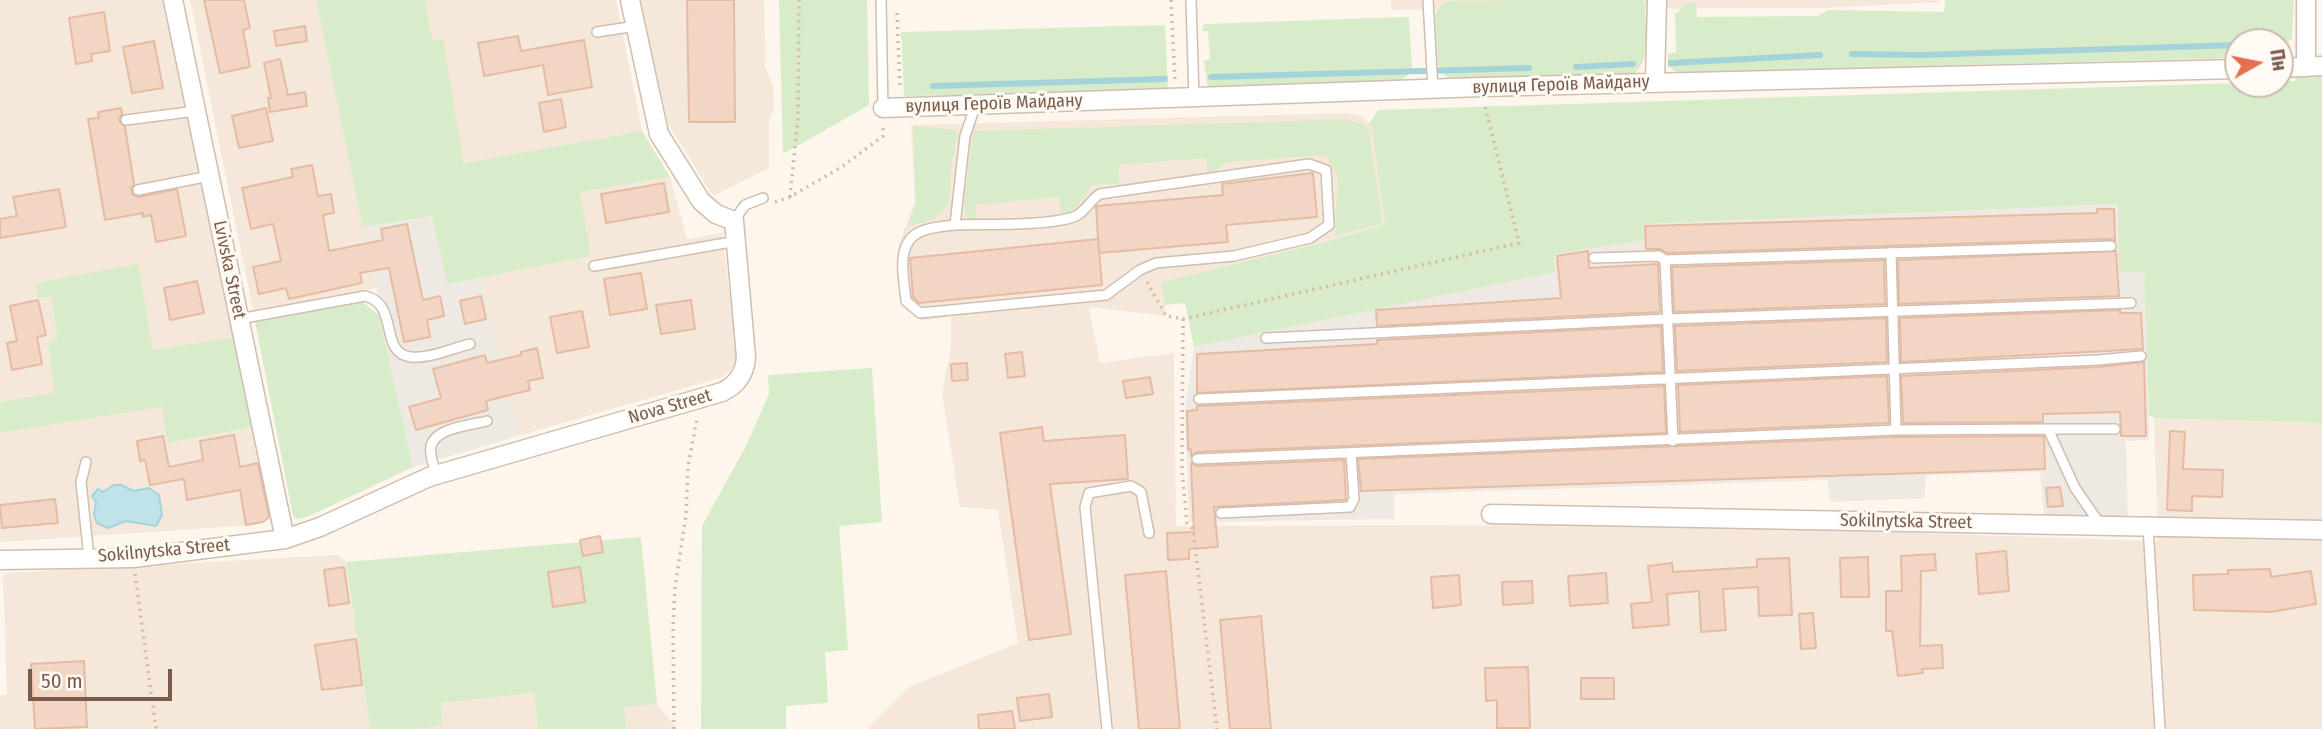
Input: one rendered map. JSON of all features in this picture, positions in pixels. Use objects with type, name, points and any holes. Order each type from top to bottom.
[{"type":"street","name":"Lvivska Street","points":[[173,0],[285,539]]},
{"type":"street","points":[[630,0],[659,134],[701,201],[716,214],[734,220]]},
{"type":"street","points":[[1655,82],[1657,0]]},
{"type":"street","points":[[2294,68],[2314,67],[2306,0]]},
{"type":"street","name":"вулиця Героїв Майдану","points":[[883,108],[1433,85],[1481,87],[2224,69]]},
{"type":"street","name":"Nova Street","points":[[285,539],[320,527],[436,475],[730,388],[737,382],[745,366],[734,220]]},
{"type":"street","name":"Sokilnytska Street","points":[[1491,514],[2322,530]]},
{"type":"street","name":"Sokilnytska Street","points":[[0,560],[133,558],[285,539]]},
{"type":"lane","points":[[881,0],[883,108]]},
{"type":"lane","points":[[1185,97],[1191,0]]},
{"type":"lane","points":[[1428,0],[1433,85]]},
{"type":"lane","points":[[597,32],[636,26]]},
{"type":"lane","points":[[955,225],[965,136],[976,104]]},
{"type":"lane","points":[[126,120],[196,111]]},
{"type":"lane","points":[[1309,164],[1326,170],[1329,225],[1310,238],[1234,256],[1156,263],[1140,270],[1106,295],[920,313],[906,301],[903,259],[905,246],[920,231],[955,225],[1051,221],[1073,217],[1087,210],[1093,198],[1100,194],[1309,164]]},
{"type":"lane","points":[[138,190],[210,176]]},
{"type":"lane","points":[[734,220],[745,205],[763,198]]},
{"type":"lane","points":[[594,266],[737,241]]},
{"type":"lane","points":[[1594,258],[1659,256],[1665,260],[2111,246]]},
{"type":"lane","points":[[1891,253],[1896,430]]},
{"type":"lane","points":[[1665,260],[1673,440]]},
{"type":"lane","points":[[239,319],[365,296],[376,300],[383,309],[393,345],[401,354],[419,356],[470,344]]},
{"type":"lane","points":[[1266,338],[1667,319],[2131,303]]},
{"type":"lane","points":[[1199,399],[2141,356]]},
{"type":"lane","points":[[436,475],[431,454],[435,437],[487,421]]},
{"type":"lane","points":[[2048,429],[2075,488],[2101,525]]},
{"type":"lane","points":[[1196,459],[1896,430],[2115,429]]},
{"type":"lane","points":[[1221,513],[1350,507],[1353,499],[1351,453]]},
{"type":"lane","points":[[86,462],[81,482],[89,558]]},
{"type":"lane","points":[[1107,729],[1085,507],[1089,493],[1131,486],[1141,492],[1149,533]]},
{"type":"lane","points":[[2148,526],[2160,729]]},
{"type":"path","points":[[790,197],[798,116],[799,0]]},
{"type":"path","points":[[1171,0],[1185,97]]},
{"type":"path","points":[[897,23],[900,94]]},
{"type":"path","points":[[1140,270],[1166,316],[1182,319],[1519,243],[1481,87]]},
{"type":"path","points":[[763,198],[777,203],[790,197],[843,166],[883,136],[883,108]]},
{"type":"path","points":[[1182,319],[1182,470],[1187,523],[1194,529],[1217,729]]},
{"type":"path","points":[[674,729],[675,588],[686,515],[688,467],[701,398]]},
{"type":"path","points":[[133,558],[156,729]]},
{"type":"shaded area","points":[[0,0],[163,0],[234,337],[153,350],[37,283],[39,298],[51,296],[57,338],[48,344],[54,394],[0,402]]},
{"type":"shaded area","points":[[190,0],[316,0],[377,288],[253,310]]},
{"type":"shaded area","points":[[425,0],[616,0],[642,131],[464,163],[443,40],[433,41]]},
{"type":"shaded area","points":[[639,0],[764,0],[765,66],[773,85],[774,107],[769,120],[769,168],[713,196],[668,124]]},
{"type":"shaded area","points":[[1391,0],[1939,2],[1823,8],[1391,10]]},
{"type":"shaded area","points":[[1347,113],[1363,117],[1372,127],[1386,224],[1341,238],[1163,282],[1166,316],[1089,307],[1100,363],[1174,353],[1176,526],[1672,525],[2158,541],[2154,418],[2322,423],[2322,729],[867,729],[909,687],[1018,643],[998,510],[960,507],[942,393],[951,347],[951,316],[922,321],[904,305],[898,246],[915,202],[911,125]]},
{"type":"shaded area","points":[[670,177],[687,239],[722,233],[736,362],[723,377],[518,436],[481,277],[591,256],[579,192]]},
{"type":"shaded area","points":[[2119,204],[2119,271],[2144,271],[2149,416],[2149,440],[2126,441],[2128,517],[2044,516],[2040,472],[1926,475],[1924,498],[1830,502],[1828,480],[1394,494],[1394,519],[1189,522],[1185,409],[1194,347],[1554,272],[1553,254],[1643,240],[1643,224]]},
{"type":"shaded area","points":[[432,216],[447,284],[481,277],[518,436],[413,467],[379,315],[377,288],[363,227]]},
{"type":"shaded area","points":[[162,407],[169,443],[252,427],[271,516],[254,525],[0,542],[0,433]]},
{"type":"shaded area","points":[[338,555],[346,562],[370,729],[0,729],[0,695],[7,695],[3,573]]},
{"type":"shaded area","points":[[534,693],[538,729],[415,729],[443,726],[441,703]]},
{"type":"shaded area","points":[[657,704],[677,729],[627,729],[624,707]]},
{"type":"green space","points":[[316,0],[425,0],[433,40],[443,39],[464,163],[642,131],[670,177],[580,192],[591,256],[447,284],[432,216],[363,227]]},
{"type":"green space","points":[[779,0],[867,0],[869,105],[783,154]]},
{"type":"green space","points":[[1642,0],[1645,4],[1645,53],[1639,69],[1632,75],[1460,82],[1444,75],[1438,64],[1435,15],[1447,1]]},
{"type":"green space","points":[[1945,0],[2294,0],[2293,28],[2224,28],[2224,58],[1682,76],[1668,66],[1668,54],[1676,52],[1675,14],[1690,2],[1696,3],[1697,17],[1818,16],[1828,10],[1944,12]]},
{"type":"green space","points":[[1409,18],[1412,67],[1407,76],[1396,84],[1215,91],[1207,84],[1204,61],[1210,59],[1208,31],[1202,31],[1204,24]]},
{"type":"green space","points":[[1165,25],[1168,91],[904,96],[901,32]]},
{"type":"green space","points":[[2296,74],[2322,74],[2322,423],[2149,416],[2144,272],[2119,271],[2118,204],[1643,224],[1644,240],[1554,254],[1555,272],[1194,347],[1185,303],[1165,305],[1162,282],[1341,238],[1385,224],[1372,127],[1369,124],[1378,110],[2224,83],[2224,98],[2294,98]]},
{"type":"green space","points":[[1355,121],[1368,128],[1383,223],[1335,236],[1338,177],[1326,155],[1227,162],[1208,176],[1206,158],[1118,165],[1119,184],[1092,185],[1076,207],[1061,214],[1059,197],[975,205],[976,222],[967,218],[964,207],[973,131]]},
{"type":"green space","points":[[913,126],[957,130],[949,202],[935,219],[908,226],[916,202]]},
{"type":"green space","points":[[138,264],[153,350],[234,337],[252,427],[168,443],[162,407],[0,433],[0,402],[54,393],[48,344],[57,337],[51,297],[38,298],[36,283]]},
{"type":"green space","points":[[363,302],[379,315],[413,467],[307,517],[297,519],[293,516],[255,321]]},
{"type":"green space","points":[[872,368],[882,522],[839,526],[848,650],[825,652],[828,703],[786,706],[786,729],[701,729],[702,526],[746,446],[769,394],[768,375]]},
{"type":"green space","points":[[641,537],[657,704],[624,707],[627,729],[538,729],[534,693],[441,703],[443,726],[370,729],[346,562]]},
{"type":"water","points":[[114,485],[134,491],[149,488],[159,495],[162,515],[156,526],[126,521],[108,528],[97,523],[94,515],[96,502],[92,496],[98,489],[103,492]]},
{"type":"building","points":[[204,0],[244,0],[250,28],[243,30],[250,67],[220,73]]},
{"type":"building","points":[[687,0],[734,0],[735,122],[689,122]]},
{"type":"building","points":[[104,12],[110,51],[91,54],[92,61],[76,64],[69,18]]},
{"type":"building","points":[[305,26],[307,41],[276,46],[274,31]]},
{"type":"building","points":[[518,36],[521,51],[584,40],[592,87],[548,95],[543,65],[484,76],[478,43]]},
{"type":"building","points":[[154,41],[163,88],[132,93],[123,47]]},
{"type":"building","points":[[280,59],[288,95],[305,92],[307,106],[270,112],[268,98],[271,98],[264,63]]},
{"type":"building","points":[[561,99],[566,127],[544,132],[539,103]]},
{"type":"building","points":[[121,108],[119,120],[125,127],[134,184],[131,188],[132,194],[139,197],[177,189],[186,236],[156,242],[151,215],[143,217],[143,213],[105,220],[88,119],[99,118],[98,112]]},
{"type":"building","points":[[266,108],[273,141],[239,148],[232,116]]},
{"type":"building","points":[[312,165],[318,196],[331,194],[334,213],[323,215],[329,251],[383,240],[381,229],[407,224],[423,300],[440,296],[444,316],[427,320],[430,337],[404,342],[389,268],[360,273],[362,283],[289,299],[286,288],[259,294],[253,267],[281,261],[273,224],[251,229],[242,188],[293,177],[291,169]]},
{"type":"building","points":[[1313,173],[1317,217],[1226,225],[1228,242],[1099,253],[1096,206],[1223,195],[1222,184]]},
{"type":"building","points":[[664,183],[669,212],[606,223],[601,194]]},
{"type":"building","points":[[59,189],[66,227],[0,238],[0,219],[17,216],[13,197]]},
{"type":"building","points":[[2097,209],[2114,209],[2115,241],[2111,239],[1667,253],[1660,249],[1646,249],[1645,226],[2097,213]]},
{"type":"building","points":[[1098,239],[1102,285],[919,303],[913,297],[910,258]]},
{"type":"building","points":[[1588,251],[1589,268],[1658,264],[1660,312],[1377,326],[1376,310],[1561,298],[1557,256]]},
{"type":"building","points":[[2116,251],[2119,296],[1899,304],[1898,260]]},
{"type":"building","points":[[1884,260],[1885,304],[1674,312],[1672,267]]},
{"type":"building","points":[[641,273],[647,309],[610,315],[604,279]]},
{"type":"building","points":[[197,281],[204,313],[170,320],[164,288]]},
{"type":"building","points":[[481,296],[486,319],[465,324],[460,301]]},
{"type":"building","points":[[38,300],[46,335],[37,337],[42,364],[12,370],[7,343],[17,341],[10,306]]},
{"type":"building","points":[[691,300],[695,329],[661,334],[656,305]]},
{"type":"building","points":[[2120,310],[2120,313],[2141,313],[2143,349],[1901,362],[1900,318]]},
{"type":"building","points":[[582,311],[589,347],[557,353],[550,317]]},
{"type":"building","points":[[1886,318],[1887,362],[1677,371],[1675,326]]},
{"type":"building","points":[[1661,326],[1663,372],[1197,393],[1197,354],[1377,344],[1377,340]]},
{"type":"building","points":[[537,348],[543,378],[528,381],[530,390],[486,401],[488,410],[416,430],[409,407],[441,398],[433,369],[485,355],[487,363],[521,355],[521,352]]},
{"type":"building","points":[[1022,352],[1025,376],[1008,378],[1005,354]]},
{"type":"building","points":[[2144,362],[2146,436],[2121,436],[2120,412],[2043,414],[2043,422],[1903,423],[1901,376],[2098,367]]},
{"type":"building","points":[[967,363],[968,380],[952,381],[951,364]]},
{"type":"building","points":[[1887,376],[1889,423],[1680,432],[1678,385]]},
{"type":"building","points":[[1150,377],[1153,394],[1126,398],[1123,381]]},
{"type":"building","points":[[1664,386],[1666,433],[1197,452],[1191,456],[1191,449],[1188,450],[1187,411],[1197,410],[1197,406]]},
{"type":"building","points":[[1042,427],[1044,441],[1125,435],[1128,479],[1050,484],[1071,634],[1029,640],[1000,433]]},
{"type":"building","points":[[2170,431],[2185,432],[2183,469],[2223,470],[2222,497],[2192,496],[2192,511],[2167,510]]},
{"type":"building","points":[[234,435],[240,467],[258,463],[269,517],[263,522],[246,525],[240,490],[187,500],[184,479],[150,485],[145,460],[140,461],[137,441],[163,436],[169,467],[203,460],[200,441]]},
{"type":"building","points":[[2044,436],[2045,469],[1361,491],[1358,459],[1896,437]]},
{"type":"building","points":[[1344,460],[1346,500],[1214,507],[1218,547],[1189,549],[1189,559],[1168,560],[1167,533],[1194,532],[1191,463],[1197,466]]},
{"type":"building","points":[[2060,487],[2063,506],[2048,507],[2046,488]]},
{"type":"building","points":[[55,499],[58,523],[2,528],[0,505]]},
{"type":"building","points":[[600,536],[603,552],[583,556],[580,540]]},
{"type":"building","points":[[2006,551],[2009,591],[1979,594],[1976,554]]},
{"type":"building","points":[[1935,554],[1936,570],[1921,571],[1920,646],[1942,645],[1943,668],[1922,669],[1923,673],[1898,676],[1892,631],[1886,631],[1886,591],[1902,591],[1901,556]]},
{"type":"building","points":[[1868,557],[1869,597],[1841,597],[1840,558]]},
{"type":"building","points":[[1789,558],[1792,615],[1759,616],[1758,587],[1723,589],[1726,630],[1701,632],[1699,591],[1667,594],[1669,625],[1633,628],[1631,604],[1652,602],[1648,566],[1672,563],[1673,572],[1757,567],[1757,559]]},
{"type":"building","points":[[344,567],[349,603],[329,606],[324,570]]},
{"type":"building","points":[[580,567],[585,602],[553,607],[548,572]]},
{"type":"building","points":[[2270,569],[2271,577],[2311,571],[2316,604],[2271,612],[2194,610],[2193,575],[2228,574],[2228,570]]},
{"type":"building","points":[[1166,571],[1180,729],[1139,729],[1125,575]]},
{"type":"building","points":[[1606,573],[1608,603],[1570,606],[1568,576]]},
{"type":"building","points":[[1459,575],[1461,605],[1433,608],[1431,577]]},
{"type":"building","points":[[1532,581],[1533,603],[1503,605],[1502,582]]},
{"type":"building","points":[[1813,613],[1816,648],[1801,649],[1799,614]]},
{"type":"building","points":[[1261,616],[1271,729],[1230,729],[1220,620]]},
{"type":"building","points":[[356,639],[362,685],[322,690],[315,645]]},
{"type":"building","points":[[84,661],[87,727],[35,729],[31,664]]},
{"type":"building","points":[[1528,667],[1530,728],[1497,728],[1497,700],[1486,701],[1485,668]]},
{"type":"building","points":[[1581,678],[1614,678],[1614,699],[1581,699]]},
{"type":"building","points":[[1049,694],[1052,717],[1020,721],[1017,698]]},
{"type":"building","points":[[1012,711],[1015,729],[979,729],[978,715]]},
{"type":"waterway","points":[[1852,54],[1921,55],[2224,45]]},
{"type":"waterway","points":[[1671,63],[1820,55]]},
{"type":"waterway","points":[[1576,67],[1633,64]]},
{"type":"waterway","points":[[1211,77],[1529,68]]},
{"type":"waterway","points":[[933,86],[1165,79]]}]
